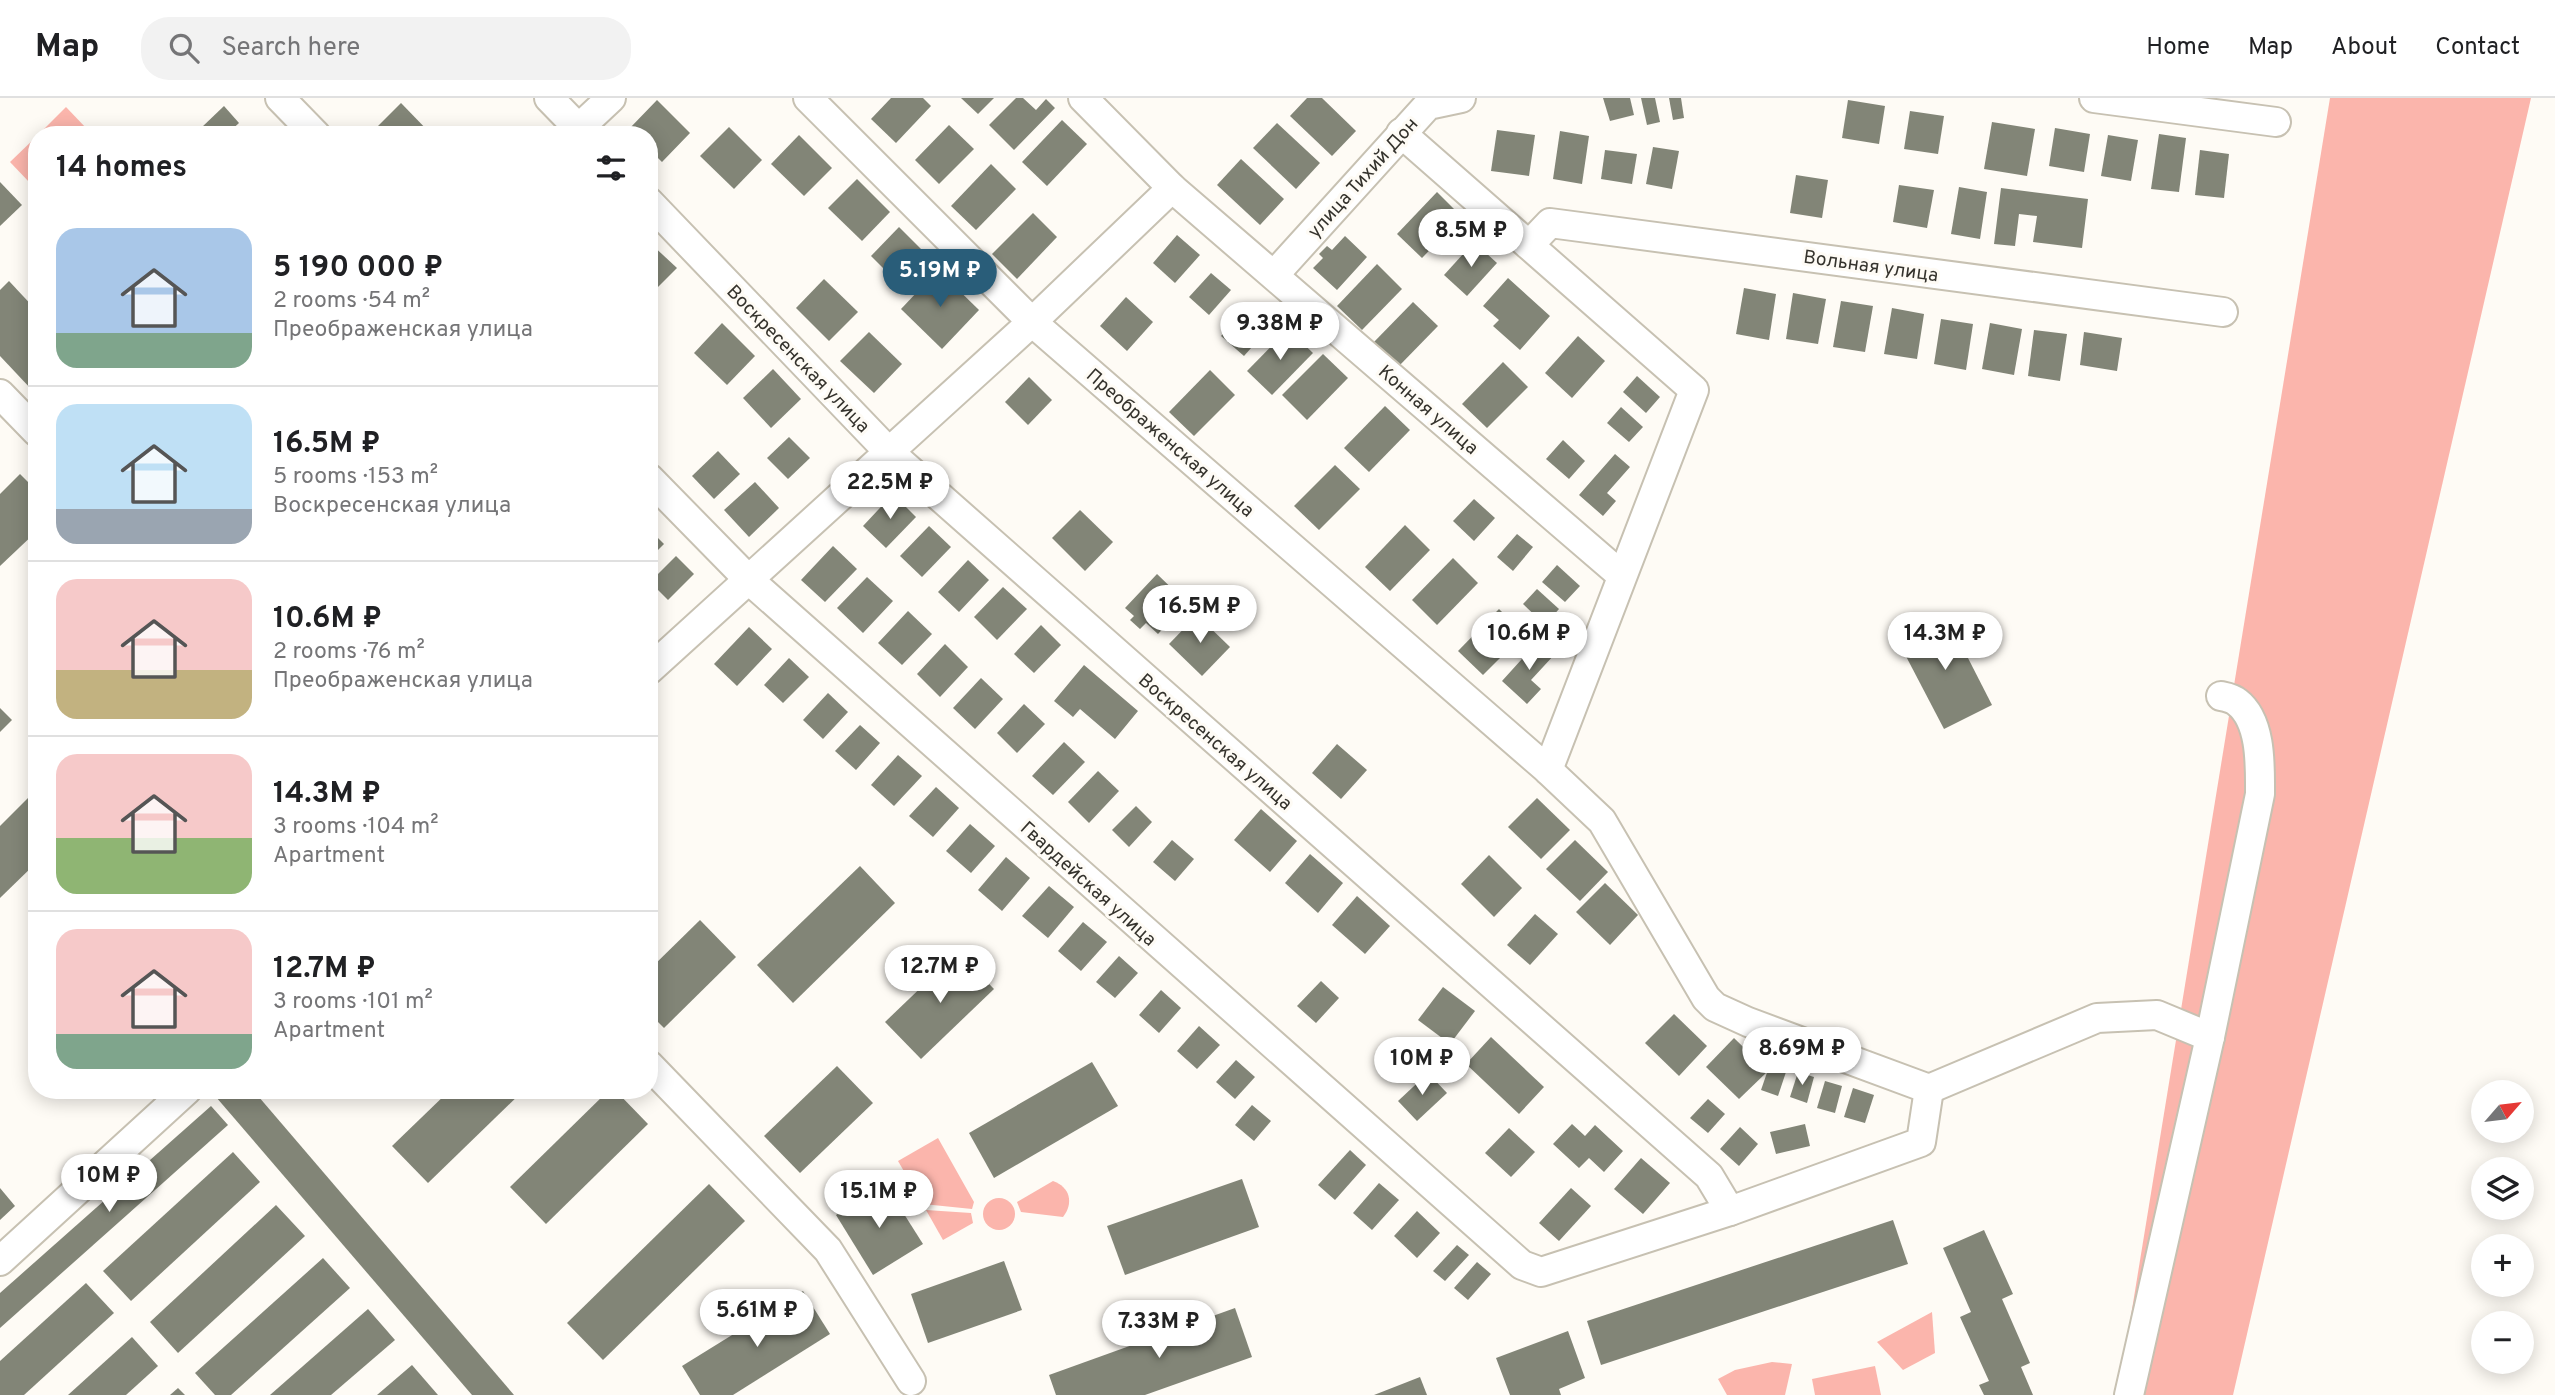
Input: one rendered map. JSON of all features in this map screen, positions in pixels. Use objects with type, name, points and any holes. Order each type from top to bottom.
[{"type":"street","points":[[280,98],[307,126]]},
{"type":"street","points":[[549,98],[577,126]]},
{"type":"street","points":[[586,126],[611,98]]},
{"type":"street","name":"Преображенская улица","points":[[808,98],[1032,322],[1548,770],[1602,821],[1706,998],[1715,1007],[1748,1022],[1929,1089]]},
{"type":"street","name":"Конная улица","points":[[1083,98],[1172,188],[1621,575]]},
{"type":"street","name":"улица Тихий Дон","points":[[1274,275],[1428,105],[1461,98]]},
{"type":"street","points":[[2094,98],[2276,122]]},
{"type":"street","points":[[1401,132],[1694,390],[1548,770]]},
{"type":"street","points":[[658,662],[1032,322],[1172,188]]},
{"type":"street","name":"Воскресенская улица","points":[[658,211],[888,451],[1709,1175],[1730,1211]]},
{"type":"street","name":"Вольная улица","points":[[1529,245],[1549,223],[2223,312]]},
{"type":"street","points":[[0,394],[28,423]]},
{"type":"street","name":"Гвардейская улица","points":[[658,487],[748,579],[1522,1265],[1541,1272],[1730,1211]]},
{"type":"street","points":[[2129,1395],[2210,1037],[2260,794],[2260,763],[2253,727],[2237,701],[2221,696]]},
{"type":"street","points":[[1730,1211],[1921,1142],[1929,1089],[2098,1018],[2157,1015],[2210,1037]]},
{"type":"street","points":[[658,1074],[828,1250],[911,1381]]},
{"type":"street","points":[[0,1261],[177,1099]]},
{"type":"shaded area","points":[[2330,98],[2531,98],[2233,1395],[2118,1395]]},
{"type":"shaded area","points":[[66,107],[84,126],[47,126]]},
{"type":"shaded area","points":[[28,145],[28,181],[10,162]]},
{"type":"shaded area","points":[[938,1138],[974,1202],[972,1209],[923,1204],[898,1161]]},
{"type":"shaded area","points":[[1053,1181],[1067,1191],[1069,1201],[1063,1217],[1021,1212],[1017,1202]]},
{"type":"shaded area","points":[[999,1198],[1010,1203],[1015,1214],[1010,1225],[999,1230],[988,1225],[983,1214],[988,1203]]},
{"type":"shaded area","points":[[926,1210],[971,1213],[973,1223],[943,1240]]},
{"type":"shaded area","points":[[1932,1312],[1935,1353],[1903,1370],[1877,1342]]},
{"type":"shaded area","points":[[1772,1362],[1792,1364],[1785,1395],[1727,1395],[1718,1379],[1735,1370]]},
{"type":"shaded area","points":[[1875,1366],[1881,1395],[1815,1395],[1812,1379]]},
{"type":"building","points":[[891,98],[923,98],[931,106],[896,143],[871,119]]},
{"type":"building","points":[[961,98],[994,98],[978,114]]},
{"type":"building","points":[[1016,98],[1023,98],[1036,110],[1046,99],[1055,108],[1014,150],[989,125]]},
{"type":"building","points":[[1307,98],[1322,98],[1356,131],[1332,156],[1290,116]]},
{"type":"building","points":[[1603,98],[1630,98],[1634,115],[1610,121]]},
{"type":"building","points":[[1641,98],[1655,98],[1660,122],[1647,125]]},
{"type":"building","points":[[1669,98],[1681,98],[1684,118],[1673,120]]},
{"type":"building","points":[[657,100],[690,133],[662,162],[658,158],[658,126],[632,126]]},
{"type":"building","points":[[1848,100],[1885,106],[1879,144],[1842,138]]},
{"type":"building","points":[[401,103],[423,126],[378,126]]},
{"type":"building","points":[[224,106],[239,123],[236,126],[203,126]]},
{"type":"building","points":[[1910,111],[1944,116],[1938,154],[1904,149]]},
{"type":"building","points":[[1062,120],[1087,144],[1047,186],[1022,162]]},
{"type":"building","points":[[1992,122],[2035,129],[2027,176],[1984,169]]},
{"type":"building","points":[[1277,123],[1320,163],[1296,189],[1253,148]]},
{"type":"building","points":[[949,125],[974,149],[939,184],[915,160]]},
{"type":"building","points":[[729,127],[762,160],[734,189],[700,156]]},
{"type":"building","points":[[2055,128],[2090,134],[2084,172],[2049,166]]},
{"type":"building","points":[[1497,130],[1535,135],[1529,176],[1491,171]]},
{"type":"building","points":[[1560,131],[1589,136],[1582,184],[1553,179]]},
{"type":"building","points":[[2159,134],[2186,138],[2179,192],[2151,189]]},
{"type":"building","points":[[799,135],[832,168],[804,196],[771,164]]},
{"type":"building","points":[[2108,135],[2138,140],[2131,181],[2101,176]]},
{"type":"building","points":[[1653,147],[1679,151],[1672,189],[1646,184]]},
{"type":"building","points":[[1605,150],[1637,154],[1632,184],[1601,179]]},
{"type":"building","points":[[2200,150],[2229,154],[2224,198],[2195,195]]},
{"type":"building","points":[[1241,159],[1284,199],[1260,225],[1217,185]]},
{"type":"building","points":[[991,164],[1016,189],[976,230],[951,206]]},
{"type":"building","points":[[1796,175],[1828,180],[1822,218],[1790,213]]},
{"type":"building","points":[[857,179],[890,212],[862,241],[828,208]]},
{"type":"building","points":[[0,182],[22,205],[0,226]]},
{"type":"building","points":[[1899,185],[1934,190],[1927,228],[1893,222]]},
{"type":"building","points":[[1959,187],[1987,192],[1980,239],[1951,234]]},
{"type":"building","points":[[2001,188],[2088,199],[2082,248],[2033,242],[2037,216],[2019,214],[2015,246],[1994,244]]},
{"type":"building","points":[[1437,192],[1462,217],[1422,258],[1397,234]]},
{"type":"building","points":[[1033,213],[1057,237],[1017,279],[992,254]]},
{"type":"building","points":[[899,227],[932,260],[904,289],[871,256]]},
{"type":"building","points":[[1177,235],[1200,255],[1175,283],[1153,263]]},
{"type":"building","points":[[1345,236],[1367,257],[1337,290],[1313,268],[1323,258],[1319,254],[1327,246],[1332,250]]},
{"type":"building","points":[[1474,242],[1497,263],[1467,296],[1444,275]]},
{"type":"building","points":[[658,250],[677,268],[658,287]]},
{"type":"building","points":[[1377,264],[1402,289],[1362,330],[1337,306]]},
{"type":"building","points":[[938,270],[979,310],[942,349],[901,309]]},
{"type":"building","points":[[1211,273],[1231,290],[1209,315],[1189,297]]},
{"type":"building","points":[[1508,278],[1550,316],[1520,350],[1493,326],[1499,320],[1483,306]]},
{"type":"building","points":[[824,279],[858,312],[829,341],[796,308]]},
{"type":"building","points":[[9,281],[28,301],[28,386],[0,356],[0,290]]},
{"type":"building","points":[[1744,288],[1776,294],[1769,340],[1736,334]]},
{"type":"building","points":[[1793,293],[1826,299],[1818,344],[1786,339]]},
{"type":"building","points":[[1126,297],[1153,322],[1127,351],[1100,326]]},
{"type":"building","points":[[1841,301],[1873,306],[1865,352],[1833,347]]},
{"type":"building","points":[[1413,302],[1438,326],[1398,367],[1373,343]]},
{"type":"building","points":[[1892,308],[1924,314],[1917,359],[1884,354]]},
{"type":"building","points":[[1244,310],[1267,330],[1244,356],[1221,336]]},
{"type":"building","points":[[1941,319],[1973,324],[1966,370],[1934,364]]},
{"type":"building","points":[[722,323],[755,356],[727,385],[694,353]]},
{"type":"building","points":[[1990,323],[2022,329],[2014,375],[1982,369]]},
{"type":"building","points":[[1288,329],[1313,353],[1272,395],[1247,371]]},
{"type":"building","points":[[2034,330],[2067,334],[2060,381],[2028,376]]},
{"type":"building","points":[[869,332],[902,364],[874,393],[840,361]]},
{"type":"building","points":[[2084,332],[2122,338],[2117,371],[2080,365]]},
{"type":"building","points":[[1578,336],[1605,361],[1572,398],[1545,373]]},
{"type":"building","points":[[1323,354],[1348,378],[1307,420],[1282,395]]},
{"type":"building","points":[[1503,362],[1528,387],[1487,428],[1462,404]]},
{"type":"building","points":[[773,369],[801,399],[771,428],[743,398]]},
{"type":"building","points":[[1210,370],[1235,395],[1194,436],[1169,412]]},
{"type":"building","points":[[1637,376],[1660,397],[1646,413],[1623,392]]},
{"type":"building","points":[[1029,377],[1052,400],[1028,425],[1005,402]]},
{"type":"building","points":[[1385,406],[1410,430],[1369,472],[1344,448]]},
{"type":"building","points":[[1621,407],[1643,427],[1629,442],[1607,423]]},
{"type":"building","points":[[789,437],[810,458],[788,479],[767,458]]},
{"type":"building","points":[[1563,440],[1585,461],[1569,479],[1546,459]]},
{"type":"building","points":[[718,451],[740,474],[714,499],[692,476]]},
{"type":"building","points":[[1615,454],[1630,467],[1607,493],[1616,501],[1603,516],[1579,495]]},
{"type":"building","points":[[1335,465],[1360,489],[1319,530],[1294,506]]},
{"type":"building","points":[[20,474],[28,482],[28,540],[0,566],[0,494]]},
{"type":"building","points":[[755,482],[779,508],[749,537],[724,510]]},
{"type":"building","points":[[893,494],[916,517],[886,548],[863,526]]},
{"type":"building","points":[[1474,499],[1495,518],[1474,541],[1453,521]]},
{"type":"building","points":[[1080,510],[1113,542],[1085,571],[1052,538]]},
{"type":"building","points":[[1405,525],[1430,550],[1390,591],[1365,567]]},
{"type":"building","points":[[929,526],[951,547],[922,577],[900,556]]},
{"type":"building","points":[[1517,534],[1533,547],[1513,571],[1497,557]]},
{"type":"building","points":[[658,538],[664,544],[658,550]]},
{"type":"building","points":[[833,546],[857,569],[825,602],[801,580]]},
{"type":"building","points":[[676,556],[694,574],[668,600],[658,590],[658,574]]},
{"type":"building","points":[[1453,558],[1478,583],[1437,625],[1412,600]]},
{"type":"building","points":[[968,560],[989,580],[959,612],[938,592]]},
{"type":"building","points":[[1557,565],[1580,586],[1565,602],[1542,582]]},
{"type":"building","points":[[1157,574],[1187,603],[1158,634],[1146,623],[1140,629],[1130,620],[1134,616],[1125,608]]},
{"type":"building","points":[[867,577],[893,601],[863,633],[837,608]]},
{"type":"building","points":[[1003,587],[1027,609],[997,640],[974,617]]},
{"type":"building","points":[[1537,589],[1559,609],[1545,625],[1523,604]]},
{"type":"building","points":[[1499,609],[1524,634],[1483,675],[1458,651]]},
{"type":"building","points":[[908,611],[932,634],[902,665],[878,643]]},
{"type":"building","points":[[1197,615],[1230,647],[1202,676],[1169,644]]},
{"type":"building","points":[[1946,615],[1992,705],[1944,729],[1898,641]]},
{"type":"building","points":[[1041,625],[1061,645],[1034,673],[1014,654]]},
{"type":"building","points":[[749,627],[772,649],[737,686],[714,664]]},
{"type":"building","points":[[1539,640],[1555,654],[1531,680],[1541,689],[1527,704],[1502,681]]},
{"type":"building","points":[[945,644],[968,667],[940,697],[917,674]]},
{"type":"building","points":[[789,658],[809,677],[783,703],[764,685]]},
{"type":"building","points":[[1084,665],[1138,711],[1115,739],[1080,709],[1073,717],[1054,701]]},
{"type":"building","points":[[981,678],[1003,699],[975,729],[953,708]]},
{"type":"building","points":[[828,693],[848,712],[823,739],[803,720]]},
{"type":"building","points":[[1024,704],[1045,724],[1017,753],[997,733]]},
{"type":"building","points":[[0,708],[12,720],[0,732]]},
{"type":"building","points":[[860,725],[880,743],[856,770],[835,751]]},
{"type":"building","points":[[1064,742],[1085,762],[1053,795],[1032,776]]},
{"type":"building","points":[[1337,744],[1367,770],[1341,799],[1312,773]]},
{"type":"building","points":[[898,755],[922,776],[894,806],[871,785]]},
{"type":"building","points":[[1098,771],[1119,791],[1089,823],[1068,802]]},
{"type":"building","points":[[936,787],[959,808],[933,837],[909,816]]},
{"type":"building","points":[[28,798],[28,871],[0,898],[0,826]]},
{"type":"building","points":[[1537,798],[1570,830],[1541,859],[1508,827]]},
{"type":"building","points":[[1136,806],[1152,822],[1129,847],[1112,830]]},
{"type":"building","points":[[1261,809],[1297,841],[1270,872],[1234,840]]},
{"type":"building","points":[[970,824],[995,846],[971,873],[946,851]]},
{"type":"building","points":[[1172,840],[1194,859],[1175,881],[1153,862]]},
{"type":"building","points":[[1575,840],[1608,872],[1580,901],[1546,869]]},
{"type":"building","points":[[1310,854],[1343,883],[1318,913],[1285,883]]},
{"type":"building","points":[[1489,855],[1522,888],[1494,917],[1461,884]]},
{"type":"building","points":[[1006,857],[1030,878],[1002,911],[978,890]]},
{"type":"building","points":[[860,866],[895,903],[793,1003],[757,965]]},
{"type":"building","points":[[1605,883],[1638,915],[1610,945],[1576,912]]},
{"type":"building","points":[[1049,886],[1074,907],[1048,938],[1022,916]]},
{"type":"building","points":[[1357,896],[1390,926],[1365,954],[1332,925]]},
{"type":"building","points":[[1535,914],[1558,934],[1530,965],[1507,945]]},
{"type":"building","points":[[700,920],[736,957],[664,1028],[658,1022],[658,961]]},
{"type":"building","points":[[1083,922],[1107,942],[1081,971],[1058,951]]},
{"type":"building","points":[[958,952],[994,989],[921,1059],[885,1022]]},
{"type":"building","points":[[1119,956],[1138,973],[1115,998],[1096,982]]},
{"type":"building","points":[[1321,981],[1339,998],[1316,1023],[1297,1006]]},
{"type":"building","points":[[1443,987],[1475,1011],[1450,1044],[1418,1020]]},
{"type":"building","points":[[1161,990],[1181,1008],[1159,1033],[1139,1015]]},
{"type":"building","points":[[1674,1014],[1707,1046],[1679,1076],[1645,1043]]},
{"type":"building","points":[[1199,1026],[1220,1045],[1197,1069],[1177,1051]]},
{"type":"building","points":[[1491,1037],[1544,1087],[1519,1114],[1466,1064]]},
{"type":"building","points":[[1734,1038],[1768,1071],[1739,1099],[1706,1067]]},
{"type":"building","points":[[1236,1060],[1255,1077],[1235,1099],[1216,1082]]},
{"type":"building","points":[[1771,1061],[1788,1066],[1778,1096],[1761,1090]]},
{"type":"building","points":[[1092,1062],[1118,1106],[994,1178],[969,1133]]},
{"type":"building","points":[[837,1066],[873,1103],[800,1173],[764,1136]]},
{"type":"building","points":[[1798,1072],[1814,1077],[1807,1103],[1790,1097]]},
{"type":"building","points":[[1428,1073],[1447,1093],[1417,1121],[1398,1101]]},
{"type":"building","points":[[1825,1081],[1842,1086],[1835,1113],[1817,1108]]},
{"type":"building","points":[[1853,1088],[1874,1095],[1865,1123],[1844,1117]]},
{"type":"building","points":[[218,1099],[261,1099],[514,1395],[472,1395]]},
{"type":"building","points":[[441,1099],[515,1099],[428,1183],[392,1146]]},
{"type":"building","points":[[600,1099],[624,1099],[648,1124],[546,1224],[510,1187]]},
{"type":"building","points":[[1708,1099],[1725,1114],[1708,1133],[1690,1118]]},
{"type":"building","points":[[1252,1105],[1271,1121],[1254,1141],[1235,1125]]},
{"type":"building","points":[[211,1106],[228,1125],[0,1328],[0,1293]]},
{"type":"building","points":[[1572,1124],[1585,1136],[1595,1125],[1623,1151],[1604,1172],[1589,1158],[1579,1168],[1553,1144]]},
{"type":"building","points":[[1805,1124],[1810,1146],[1776,1154],[1770,1132]]},
{"type":"building","points":[[1740,1127],[1758,1144],[1739,1166],[1720,1149]]},
{"type":"building","points":[[1509,1128],[1535,1152],[1511,1177],[1485,1153]]},
{"type":"building","points":[[1350,1150],[1366,1165],[1335,1200],[1318,1185]]},
{"type":"building","points":[[233,1152],[260,1182],[131,1301],[103,1271]]},
{"type":"building","points":[[1641,1158],[1670,1183],[1643,1214],[1614,1189]]},
{"type":"building","points":[[1242,1179],[1259,1227],[1125,1275],[1107,1226]]},
{"type":"building","points":[[1379,1183],[1399,1200],[1372,1230],[1353,1213]]},
{"type":"building","points":[[709,1184],[745,1221],[603,1360],[567,1323]]},
{"type":"building","points":[[885,1184],[923,1244],[873,1275],[836,1215]]},
{"type":"building","points":[[0,1188],[15,1206],[0,1220]]},
{"type":"building","points":[[1571,1188],[1591,1206],[1559,1241],[1539,1223]]},
{"type":"building","points":[[276,1205],[305,1236],[178,1353],[150,1322]]},
{"type":"building","points":[[1417,1211],[1440,1233],[1417,1258],[1394,1236]]},
{"type":"building","points":[[1893,1220],[1908,1264],[1601,1365],[1587,1321]]},
{"type":"building","points":[[1984,1230],[2013,1294],[2002,1299],[2030,1363],[2021,1367],[2033,1395],[1984,1395],[1979,1385],[1989,1381],[1960,1317],[1971,1312],[1943,1248]]},
{"type":"building","points":[[1457,1245],[1469,1255],[1445,1281],[1433,1271]]},
{"type":"building","points":[[323,1258],[350,1288],[231,1395],[215,1395],[195,1373]]},
{"type":"building","points":[[1004,1261],[1022,1310],[928,1343],[911,1294]]},
{"type":"building","points":[[1477,1262],[1491,1274],[1468,1300],[1454,1288]]},
{"type":"building","points":[[86,1283],[114,1313],[24,1395],[0,1395],[0,1361]]},
{"type":"building","points":[[803,1291],[830,1334],[733,1395],[700,1395],[682,1366]]},
{"type":"building","points":[[1235,1308],[1252,1357],[1145,1395],[1056,1395],[1049,1375]]},
{"type":"building","points":[[368,1309],[395,1340],[331,1395],[270,1395]]},
{"type":"building","points":[[1568,1331],[1585,1378],[1559,1389],[1561,1395],[1510,1395],[1496,1358]]},
{"type":"building","points":[[132,1337],[158,1366],[126,1395],[68,1395]]},
{"type":"building","points":[[412,1365],[438,1395],[377,1395]]},
{"type":"building","points":[[1420,1377],[1427,1395],[1374,1395]]},
{"type":"building","points":[[178,1388],[185,1395],[170,1395]]}]
